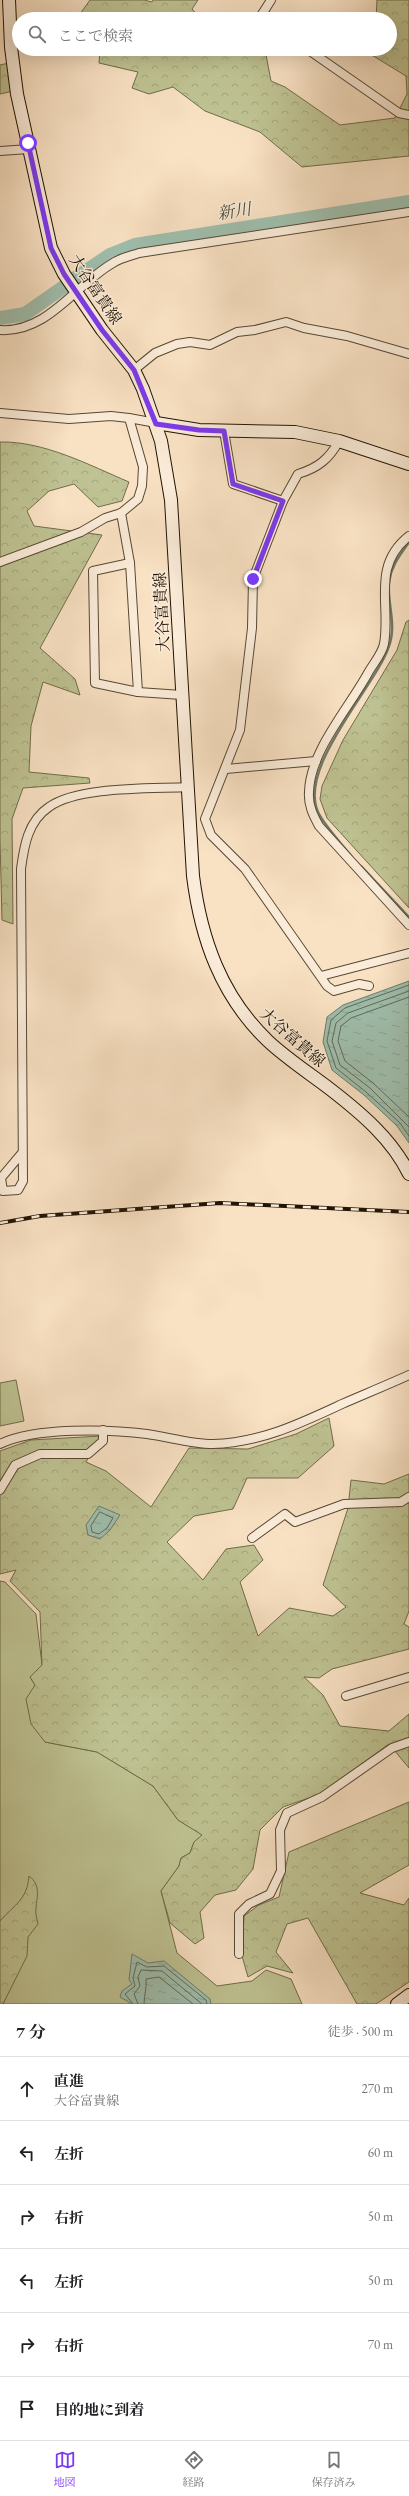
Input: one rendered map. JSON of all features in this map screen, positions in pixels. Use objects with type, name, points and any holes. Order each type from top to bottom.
[{"type":"main road","name":"大谷富貴線","points":[[9,0],[12,55]]},
{"type":"main road","name":"大谷富貴線","points":[[12,56],[17,94],[51,248],[64,274],[76,293],[102,330],[134,370],[156,424],[171,500],[196,904],[213,963],[230,994],[247,1019],[268,1041],[345,1100],[387,1138],[409,1174]]},
{"type":"main road","points":[[156,424],[199,430],[278,430],[339,441],[409,464]]},
{"type":"main road","points":[[397,2004],[409,1995]]},
{"type":"street","points":[[264,12],[271,0]]},
{"type":"street","points":[[317,56],[400,113],[409,115]]},
{"type":"street","points":[[0,152],[29,149]]},
{"type":"street","points":[[0,330],[32,324],[57,309],[114,262],[138,253],[409,212]]},
{"type":"street","points":[[134,370],[155,353],[177,344],[190,342],[210,345],[237,332],[255,330],[286,322],[304,328],[347,336],[409,354]]},
{"type":"street","points":[[0,413],[69,419],[111,416],[156,424]]},
{"type":"street","points":[[0,562],[81,532],[104,518],[121,513],[138,499],[142,486],[143,467],[129,418]]},
{"type":"street","points":[[224,431],[233,484],[283,501]]},
{"type":"street","points":[[339,441],[330,457],[313,470],[298,474],[283,501],[253,579],[252,628],[240,730],[226,769],[205,818],[211,835],[245,869],[327,986],[334,991],[359,984],[370,986]]},
{"type":"street","points":[[121,513],[130,563],[138,692]]},
{"type":"street","points":[[409,536],[392,557],[384,580],[386,629],[384,647],[331,733],[316,761],[308,792],[311,810],[319,826],[409,925]]},
{"type":"street","points":[[130,563],[93,571],[95,683],[138,692],[182,694]]},
{"type":"street","points":[[226,769],[316,761]]},
{"type":"street","points":[[22,1153],[21,869],[24,845],[33,823],[48,807],[78,796],[91,793],[188,787]]},
{"type":"street","points":[[321,976],[409,953]]},
{"type":"street","points":[[0,1444],[26,1436],[103,1430],[212,1444],[238,1442],[274,1434],[294,1427],[409,1375]]},
{"type":"street","points":[[0,1490],[15,1465],[40,1454],[88,1454],[103,1441],[103,1430]]},
{"type":"street","points":[[252,1538],[285,1514],[295,1522],[344,1504],[401,1502],[409,1497]]},
{"type":"street","points":[[346,1696],[409,1677]]},
{"type":"street","points":[[239,1954],[239,1914],[249,1904],[270,1894],[281,1871],[280,1830],[287,1813],[322,1797],[392,1748],[409,1742]]},
{"type":"green space","points":[[90,0],[144,0],[152,2],[153,0],[198,0],[192,9],[195,12],[81,12]]},
{"type":"green space","points":[[377,0],[409,0],[409,156],[302,167],[260,132],[205,111],[173,87],[149,94],[132,88],[138,72],[99,63],[100,56],[266,56],[271,81],[285,87],[340,125],[395,118],[407,94],[406,76],[373,56],[397,56],[397,12],[376,12]]},
{"type":"green space","points":[[9,63],[13,91],[0,94],[0,65]]},
{"type":"green space","points":[[0,442],[33,445],[50,450],[66,455],[129,482],[122,501],[98,507],[74,484],[49,491],[27,511],[34,526],[102,535],[40,648],[75,679],[80,695],[43,682],[31,726],[29,772],[89,778],[90,783],[23,788],[12,819],[13,924],[2,920],[0,839]]},
{"type":"green space","points":[[409,620],[409,908],[327,818],[320,799],[322,786],[343,740],[397,650],[406,622]]},
{"type":"green space","points":[[16,1380],[24,1421],[0,1426],[0,1383]]},
{"type":"green space","points":[[329,1418],[334,1446],[298,1478],[247,1478],[233,1509],[194,1516],[167,1542],[203,1580],[226,1549],[254,1545],[263,1560],[240,1582],[258,1636],[289,1608],[333,1616],[346,1607],[323,1585],[348,1508],[351,1480],[384,1484],[409,1474],[409,1611],[404,1624],[409,1627],[409,1649],[332,1669],[319,1678],[304,1677],[323,1695],[340,1726],[389,1731],[409,1714],[409,1768],[389,1744],[320,1794],[283,1807],[260,1830],[253,1869],[236,1890],[215,1895],[200,1912],[204,1938],[195,1944],[170,1923],[161,1891],[179,1866],[181,1858],[190,1853],[194,1842],[202,1835],[178,1820],[153,1786],[97,1752],[45,1742],[31,1724],[26,1699],[35,1685],[30,1677],[42,1665],[40,1612],[10,1581],[16,1570],[0,1574],[0,1451],[31,1440],[101,1436],[86,1462],[106,1471],[151,1507],[189,1448],[248,1449],[296,1434]]},
{"type":"green space","points":[[0,1581],[5,1582],[36,1614],[42,1665],[30,1677],[35,1685],[45,1742],[97,1752],[153,1786],[178,1820],[203,1835],[194,1842],[190,1853],[181,1858],[179,1866],[161,1891],[177,1953],[217,1986],[252,1981],[266,1970],[291,1979],[302,2004],[0,2004]]},
{"type":"green space","points":[[409,1802],[409,1865],[360,1893],[404,1905],[409,1898],[409,1982],[376,2004],[357,2004],[308,1918],[287,1924],[276,1952],[293,1973],[267,1966],[248,1977],[242,1956],[244,1916],[259,1905],[279,1897],[289,1852]]},
{"type":"green space","points":[[29,1876],[33,1879],[37,1887],[36,1912],[38,1924],[28,1937],[27,1956],[3,2004],[0,2004],[0,1921],[23,1896],[26,1891]]},
{"type":"water","points":[[409,981],[409,1143],[397,1126],[364,1095],[332,1070],[323,1042],[327,1017],[343,1005]]},
{"type":"water","points":[[99,1506],[120,1515],[110,1530],[100,1539],[88,1535],[86,1525]]},
{"type":"water","points":[[132,1954],[148,1963],[164,1961],[210,1999],[211,2004],[132,2004],[120,1997],[122,1991],[132,1984],[129,1980]]},
{"type":"waterway","name":"新川","points":[[74,279],[110,255],[135,245],[409,202]]},
{"type":"waterway","name":"新川","points":[[0,318],[25,314],[65,286]]},
{"type":"waterway","points":[[352,857],[320,816],[315,797],[317,776],[326,754],[339,730],[381,664],[389,646],[392,630],[389,590],[390,576],[396,561],[409,542]]},
{"type":"waterway","points":[[361,866],[409,917]]},
{"type":"railway","points":[[0,1223],[40,1216],[220,1203],[409,1212]]},
{"type":"route","points":[[28,143],[44,225],[51,248],[64,274],[102,330],[134,370],[150,405],[156,424],[199,430],[224,431],[233,484],[283,501],[253,579]]}]
